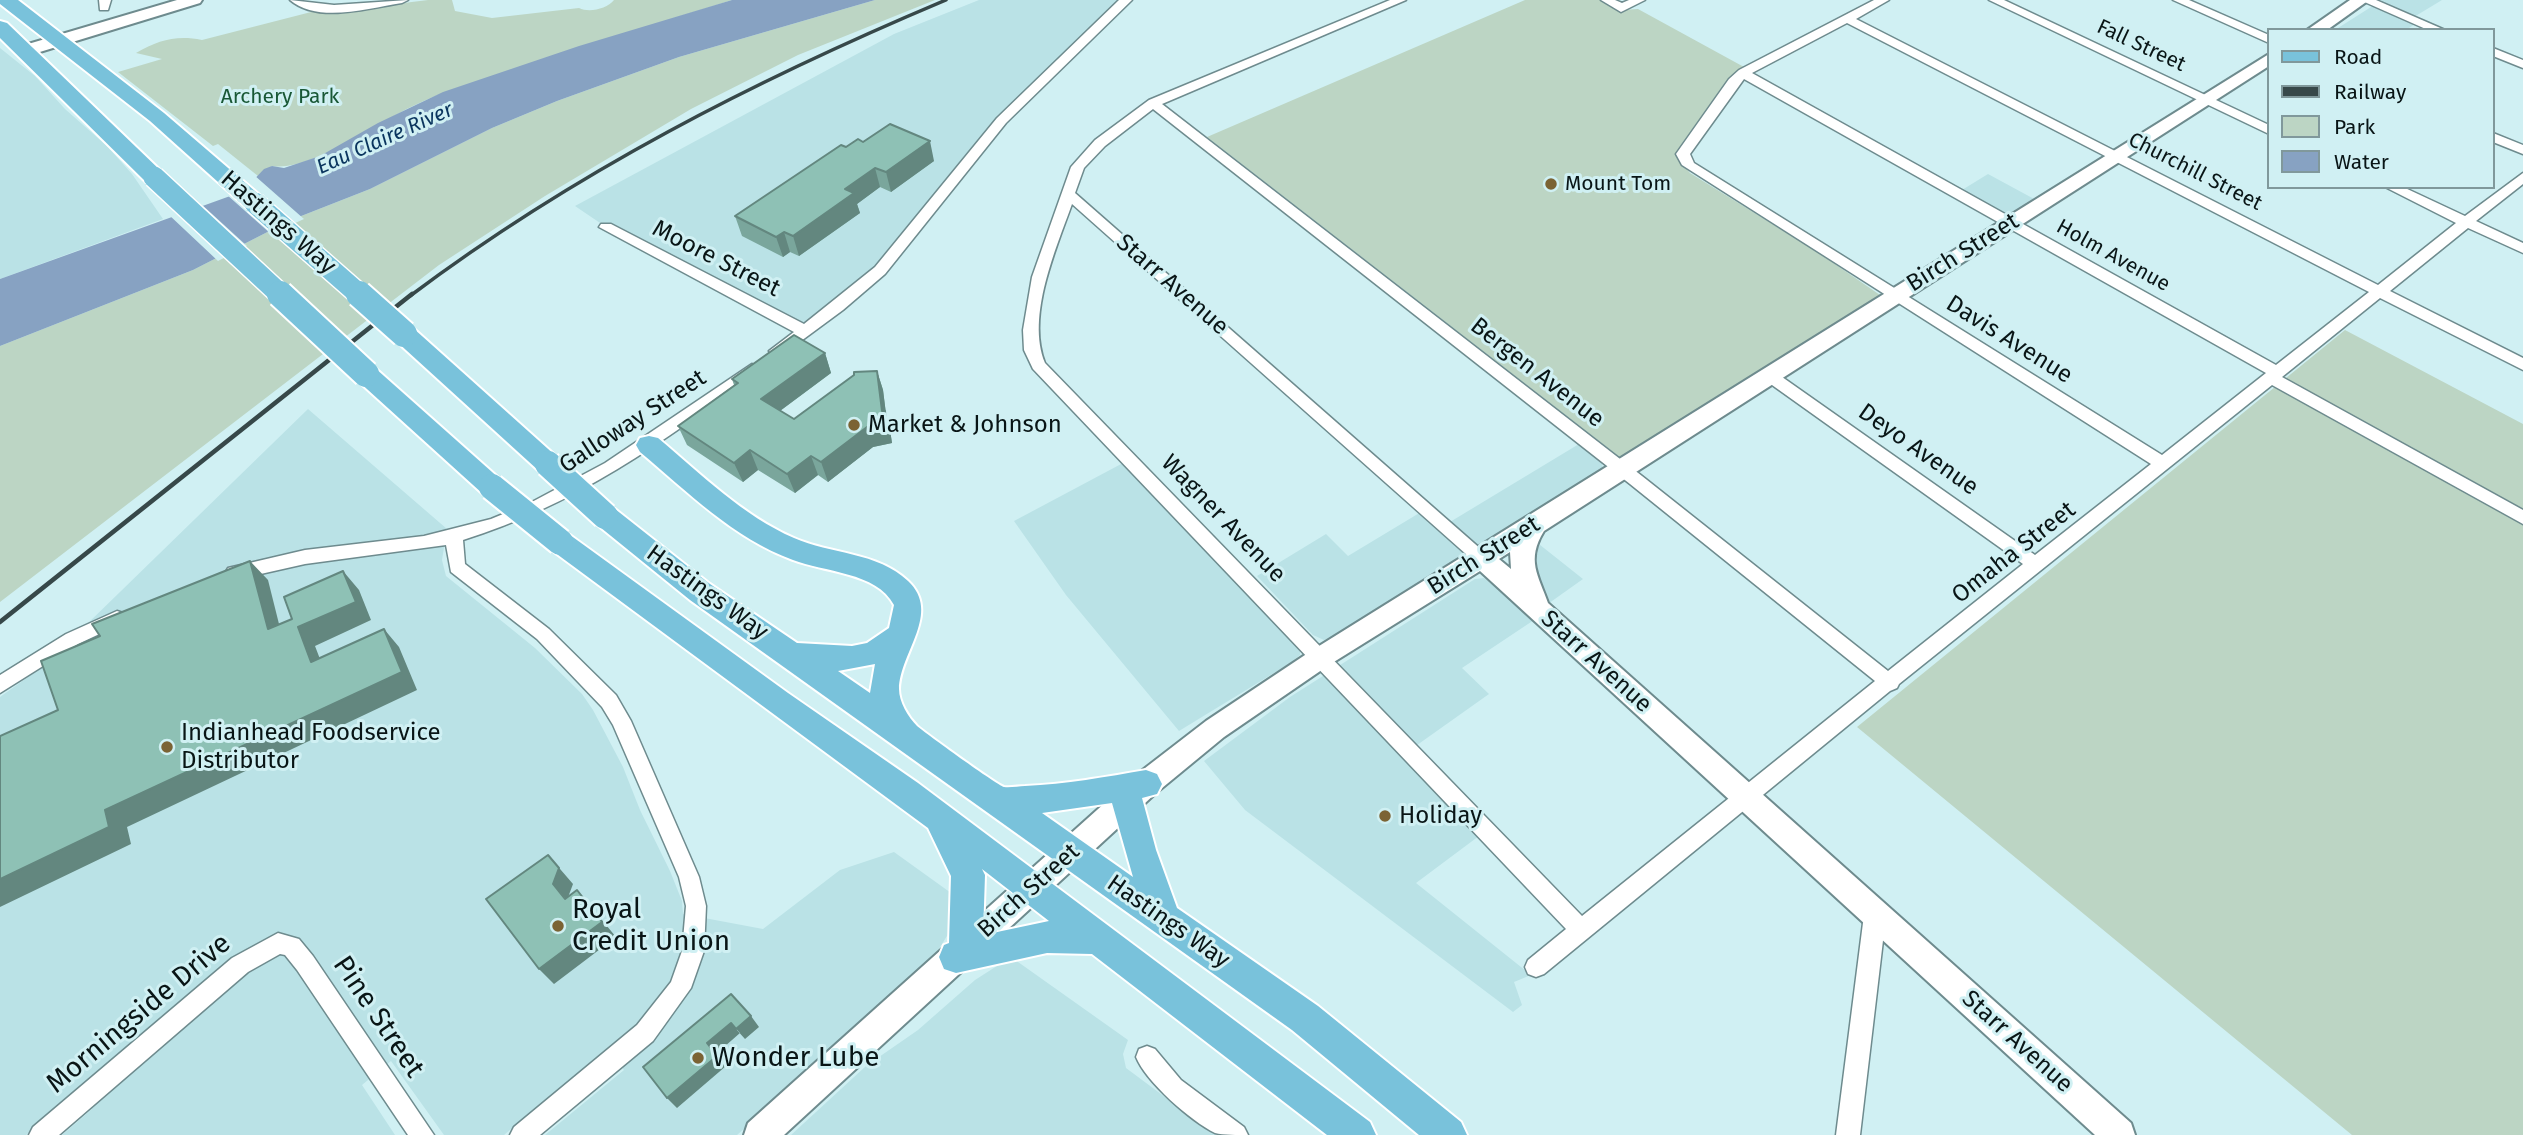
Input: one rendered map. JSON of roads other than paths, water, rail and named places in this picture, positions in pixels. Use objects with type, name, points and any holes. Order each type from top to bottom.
[{"type":"main road","name":"Hastings Way","points":[[6,0],[156,117],[404,334],[605,516],[700,592],[792,654],[1305,1018],[1448,1135]]},
{"type":"main road","points":[[24,51],[194,0]]},
{"type":"main road","points":[[2318,28],[2364,0]]},
{"type":"main road","name":"Hastings Way","points":[[0,27],[154,177],[492,487],[560,542],[777,702],[940,817],[1350,1131]]},
{"type":"main road","name":"Birch Street","points":[[760,1135],[1137,793],[1206,736],[1320,658],[2268,60]]},
{"type":"main road","points":[[649,444],[744,522],[773,540],[886,580],[904,595],[909,604],[909,615],[887,665],[886,704],[909,737]]},
{"type":"main road","points":[[1536,524],[1523,543],[1521,564],[1529,589],[1542,612]]},
{"type":"main road","name":"Starr Avenue","points":[[1482,558],[2119,1135]]},
{"type":"main road","points":[[792,654],[834,661],[853,659],[889,646],[900,636]]},
{"type":"main road","points":[[999,801],[1137,793],[1140,850],[1165,921]]},
{"type":"main road","points":[[940,817],[968,875],[961,953],[1047,937],[1096,938]]},
{"type":"street","points":[[297,1],[323,8],[402,0]]},
{"type":"street","name":"Galloway Street","points":[[215,578],[276,562],[385,549],[455,537],[554,500],[605,473],[852,296],[891,259],[928,215],[985,138],[1028,92],[1125,0]]},
{"type":"street","name":"Wagner Avenue","points":[[1401,0],[1153,103],[1100,143],[1078,167],[1039,277],[1031,330],[1032,350],[1038,365],[1581,930]]},
{"type":"street","points":[[1607,0],[1621,8],[1639,0]]},
{"type":"street","points":[[1744,73],[1884,0]]},
{"type":"street","name":"Fall Street","points":[[1994,0],[2268,130]]},
{"type":"street","points":[[2179,0],[2268,39]]},
{"type":"street","points":[[2364,0],[2434,28]]},
{"type":"street","name":"Churchill Street","points":[[1846,18],[2523,365]]},
{"type":"street","points":[[2495,53],[2523,64]]},
{"type":"street","name":"Davis Avenue","points":[[1744,73],[1733,82],[1682,154],[1689,165],[2164,464]]},
{"type":"street","name":"Holm Avenue","points":[[1744,73],[2012,223],[2523,518]]},
{"type":"street","name":"Bergen Avenue","points":[[1153,103],[1623,469],[1890,683]]},
{"type":"street","points":[[2495,138],[2523,150]]},
{"type":"street","name":"Omaha Street","points":[[1536,967],[1744,796],[1890,683],[2523,177]]},
{"type":"street","points":[[2396,189],[2523,249]]},
{"type":"street","name":"Starr Avenue","points":[[1069,194],[1482,558]]},
{"type":"street","name":"Moore Street","points":[[606,227],[805,331]]},
{"type":"street","name":"Deyo Avenue","points":[[1770,376],[2037,565]]},
{"type":"street","points":[[455,537],[457,567],[543,634],[609,701],[649,781],[689,877],[696,906],[693,951],[680,988],[645,1033],[522,1135]]},
{"type":"street","points":[[0,685],[72,639],[131,611]]},
{"type":"street","points":[[1848,1135],[1875,915]]},
{"type":"street","name":"Morningside Drive","points":[[41,1135],[240,965],[278,943]]},
{"type":"street","name":"Pine Street","points":[[278,943],[291,946],[305,963],[422,1135]]},
{"type":"street","points":[[1147,1057],[1172,1088],[1236,1135]]},
{"type":"water","name":"Eau Claire River","points":[[732,0],[875,0],[679,57],[557,101],[492,128],[370,189],[291,220],[193,270],[0,346],[0,279],[233,195],[245,189],[264,169],[272,166],[284,168],[320,156],[378,123],[443,92],[579,46]]},
{"type":"railway","points":[[410,296],[473,251],[602,169],[736,96],[946,0]]},
{"type":"railway","points":[[0,622],[412,294]]},
{"type":"place","name":"Mount Tom","points":[[1551,184]]},
{"type":"place","name":"Market & Johnson","points":[[854,425]]},
{"type":"place","name":"Indianhead Foodservice Distributor","points":[[167,747]]},
{"type":"place","name":"Holiday","points":[[1385,816]]},
{"type":"place","name":"Royal Credit Union","points":[[558,926]]},
{"type":"place","name":"Wonder Lube","points":[[698,1058]]},
{"type":"park label","name":"Archery Park","points":[[280,97]]}]
